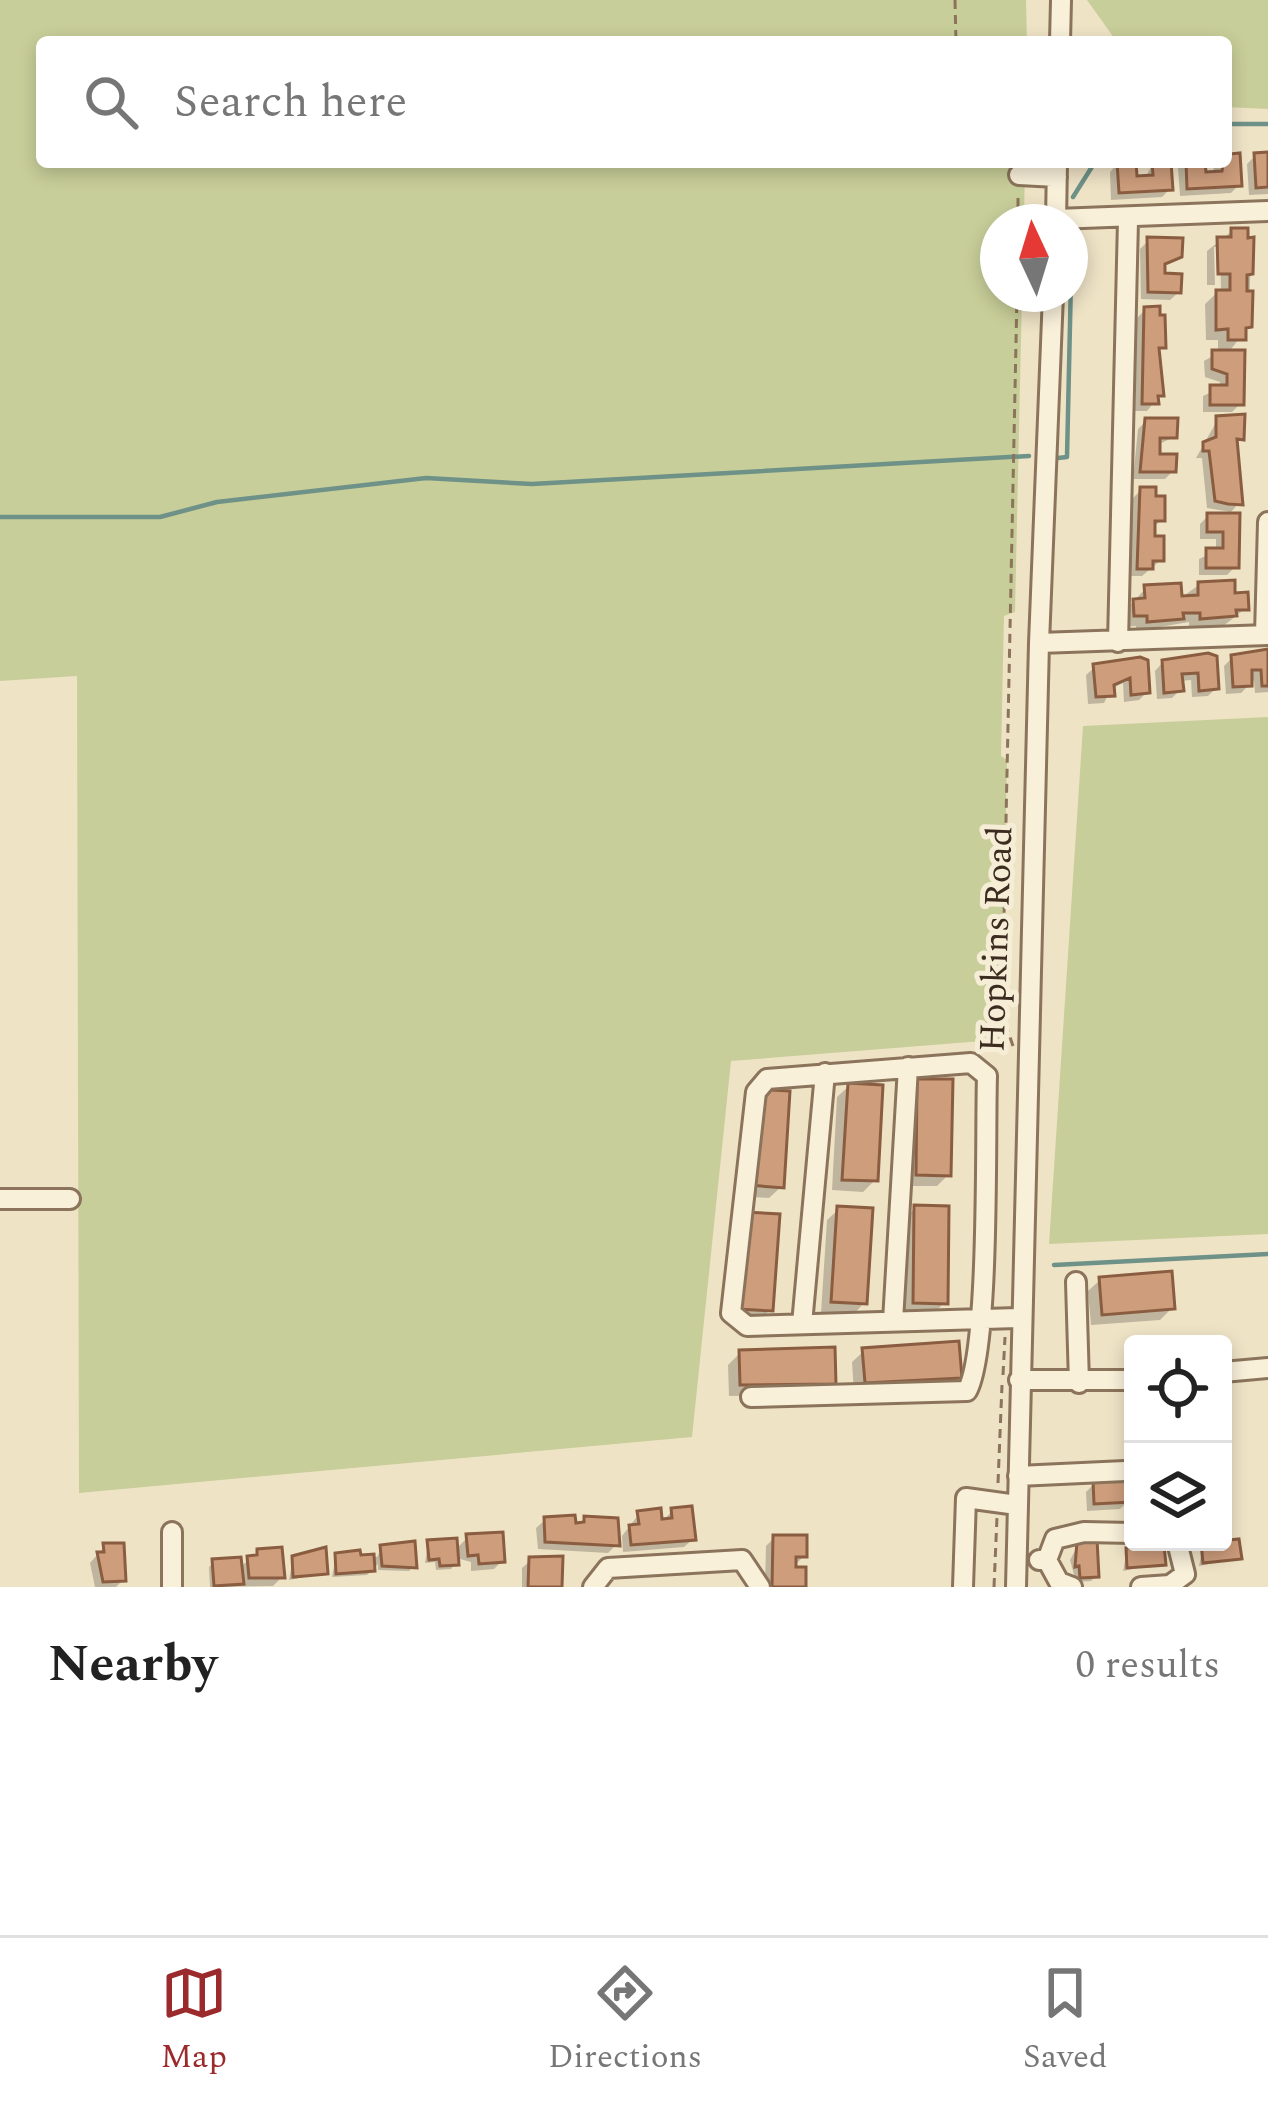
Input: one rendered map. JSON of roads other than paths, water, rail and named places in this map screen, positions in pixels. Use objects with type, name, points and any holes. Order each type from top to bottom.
[{"type":"street","points":[[1060,36],[1061,0]]},
{"type":"street","points":[[1019,175],[1057,170],[1056,204]]},
{"type":"street","points":[[1088,220],[1268,211]]},
{"type":"street","points":[[1118,642],[1128,220]]},
{"type":"street","name":"Hopkins Road","points":[[1016,1587],[1016,1559],[1004,1504],[1018,1476],[1019,1380],[1013,1318],[1023,1191],[1052,312]]},
{"type":"street","points":[[1039,644],[1267,635],[1268,522]]},
{"type":"street","points":[[752,1397],[968,1391],[976,1376],[978,1319],[984,1190],[987,1076],[971,1063],[767,1079],[756,1092],[731,1313],[746,1326],[893,1321],[978,1319],[1013,1318]]},
{"type":"street","points":[[893,1321],[908,1067]]},
{"type":"street","points":[[802,1324],[825,1073]]},
{"type":"street","points":[[984,1190],[1023,1191]]},
{"type":"street","points":[[0,1199],[70,1199]]},
{"type":"street","points":[[1076,1282],[1079,1383]]},
{"type":"street","points":[[1232,1371],[1268,1368]]},
{"type":"street","points":[[1019,1380],[1124,1381]]},
{"type":"street","points":[[1018,1476],[1124,1471]]},
{"type":"street","points":[[963,1587],[966,1504],[1004,1504]]},
{"type":"street","points":[[172,1532],[172,1587]]},
{"type":"street","points":[[1072,1587],[1059,1582],[1047,1560],[1055,1539],[1084,1532],[1124,1533]]},
{"type":"street","points":[[1141,1587],[1169,1585],[1185,1574],[1179,1551]]},
{"type":"street","points":[[1016,1559],[1047,1560]]},
{"type":"street","points":[[592,1587],[608,1568],[742,1560],[760,1587]]},
{"type":"waterway","points":[[1232,124],[1268,124]]},
{"type":"waterway","points":[[1073,197],[1091,168]]},
{"type":"waterway","points":[[1058,458],[1067,457],[1070,312]]},
{"type":"waterway","points":[[0,517],[160,517],[217,502],[426,478],[532,484],[1029,456]]},
{"type":"waterway","points":[[1054,1265],[1268,1254]]}]
